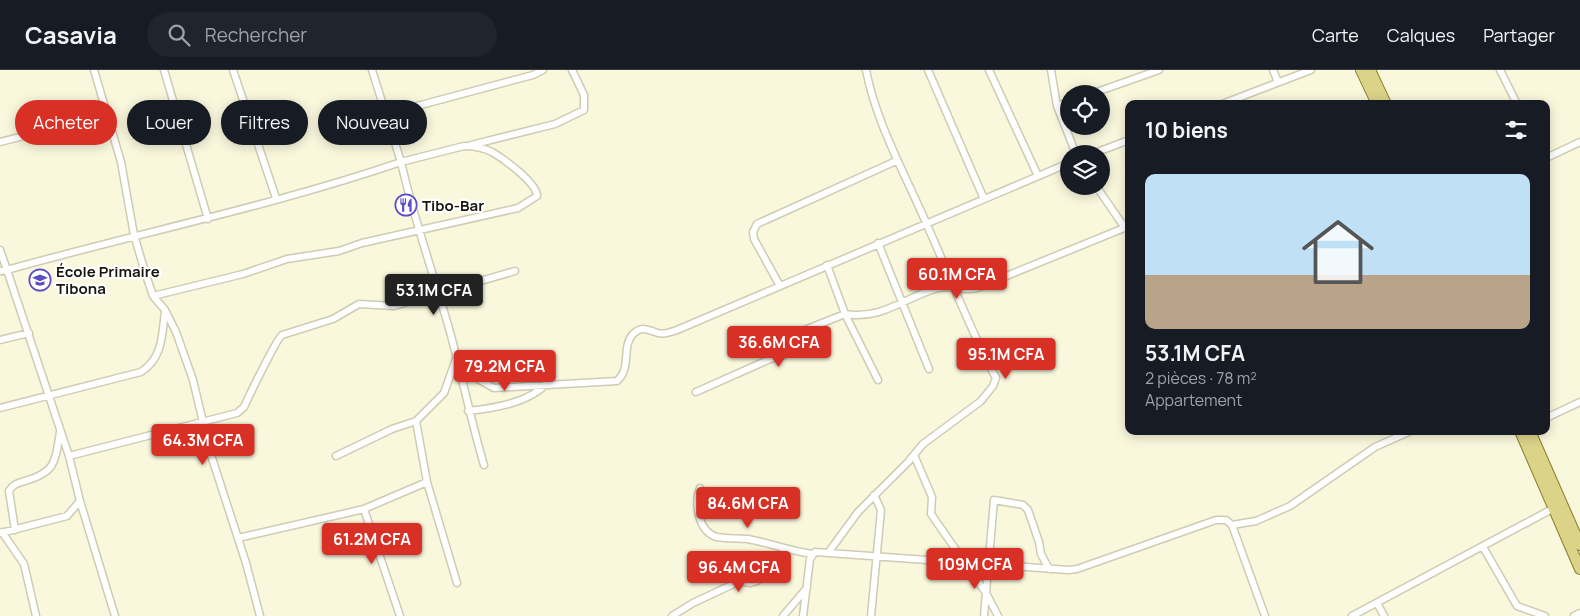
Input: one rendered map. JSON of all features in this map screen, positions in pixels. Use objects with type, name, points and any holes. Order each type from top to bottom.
[{"type":"main road","points":[[1361,70],[1374,100]]},
{"type":"main road","points":[[1370,70],[1384,100]]},
{"type":"main road","points":[[1522,435],[1580,568]]},
{"type":"main road","points":[[1532,435],[1580,545]]},
{"type":"street","points":[[94,70],[103,100]]},
{"type":"street","points":[[164,70],[208,219]]},
{"type":"street","points":[[233,70],[276,198]]},
{"type":"street","points":[[372,70],[382,100]]},
{"type":"street","points":[[427,103],[544,70]]},
{"type":"street","points":[[4,270],[134,235],[208,219],[401,162],[555,124],[584,110],[584,95],[572,70]]},
{"type":"street","points":[[828,553],[847,525],[874,495],[923,444],[981,402],[996,378],[971,329],[956,289],[896,161],[866,70]]},
{"type":"street","points":[[928,70],[984,198]]},
{"type":"street","points":[[989,70],[1038,176]]},
{"type":"street","points":[[1051,70],[1057,106],[1072,145]]},
{"type":"street","points":[[1110,87],[1159,70]]},
{"type":"street","points":[[1273,70],[1278,82]]},
{"type":"street","points":[[1232,100],[1310,70]]},
{"type":"street","points":[[1500,70],[1515,100]]},
{"type":"street","points":[[0,142],[15,138]]},
{"type":"street","points":[[1110,147],[1125,142]]},
{"type":"street","points":[[1550,156],[1580,142]]},
{"type":"street","points":[[116,145],[134,235],[153,296],[165,310],[176,332],[193,380],[218,481],[238,538],[260,616]]},
{"type":"street","points":[[396,145],[484,465]]},
{"type":"street","points":[[153,296],[244,274],[287,259],[340,251],[362,243],[518,208],[537,196],[537,191],[528,180],[491,152],[475,146],[464,146]]},
{"type":"street","points":[[780,286],[754,239],[753,232],[757,224],[896,161]]},
{"type":"street","points":[[456,359],[478,379],[494,388],[547,383],[618,380],[625,370],[628,340],[639,330],[646,328],[666,334],[926,222],[1060,167]]},
{"type":"street","points":[[1103,195],[1125,224]]},
{"type":"street","points":[[696,392],[768,360],[784,355],[797,346],[807,329],[845,314],[855,316],[885,312],[937,289],[948,287],[964,291],[977,288],[1125,228]]},
{"type":"street","points":[[878,243],[929,369]]},
{"type":"street","points":[[0,250],[4,270],[29,333],[48,397],[69,456],[80,501],[115,616]]},
{"type":"street","points":[[827,265],[845,314],[878,380]]},
{"type":"street","points":[[69,456],[237,413],[244,407],[276,340],[282,334],[333,319],[359,304],[394,306],[515,271]]},
{"type":"street","points":[[0,408],[140,372],[149,367],[160,352],[165,310]]},
{"type":"street","points":[[0,340],[29,333]]},
{"type":"street","points":[[336,456],[392,429],[416,422],[444,393],[456,359]]},
{"type":"street","points":[[468,410],[489,408],[530,397],[547,383]]},
{"type":"street","points":[[1550,416],[1580,402]]},
{"type":"street","points":[[416,422],[427,482],[457,583]]},
{"type":"street","points":[[15,530],[9,490],[16,483],[46,473],[51,469],[55,462],[60,430]]},
{"type":"street","points":[[1232,525],[1256,521],[1290,506],[1375,447],[1402,435]]},
{"type":"street","points":[[914,455],[932,497],[932,514],[986,594],[998,616]]},
{"type":"street","points":[[238,538],[364,509],[427,482]]},
{"type":"street","points":[[700,488],[696,497],[697,508],[704,528],[716,536],[748,540],[785,550],[812,554],[816,552],[1049,569],[1077,569],[1216,520],[1226,520],[1232,525],[1265,616]]},
{"type":"street","points":[[871,616],[881,510],[874,495]]},
{"type":"street","points":[[984,616],[993,524],[993,502],[996,499],[1023,505],[1028,510],[1041,554],[1049,569]]},
{"type":"street","points":[[36,616],[24,564],[1,532],[67,516],[80,501]]},
{"type":"street","points":[[1352,616],[1554,508]]},
{"type":"street","points":[[364,509],[400,616]]},
{"type":"street","points":[[1483,547],[1517,606],[1545,616]]},
{"type":"street","points":[[672,616],[693,603],[736,583],[757,581],[785,550]]},
{"type":"street","points":[[804,616],[812,554]]},
{"type":"street","points":[[784,616],[807,588]]},
{"type":"street","points":[[1377,603],[1384,616]]},
{"type":"street","points":[[1574,616],[1580,613]]},
{"type":"place","name":"Tibo-Bar","points":[[406,205]]},
{"type":"place","name":"École Primaire Tibona","points":[[40,280]]}]
